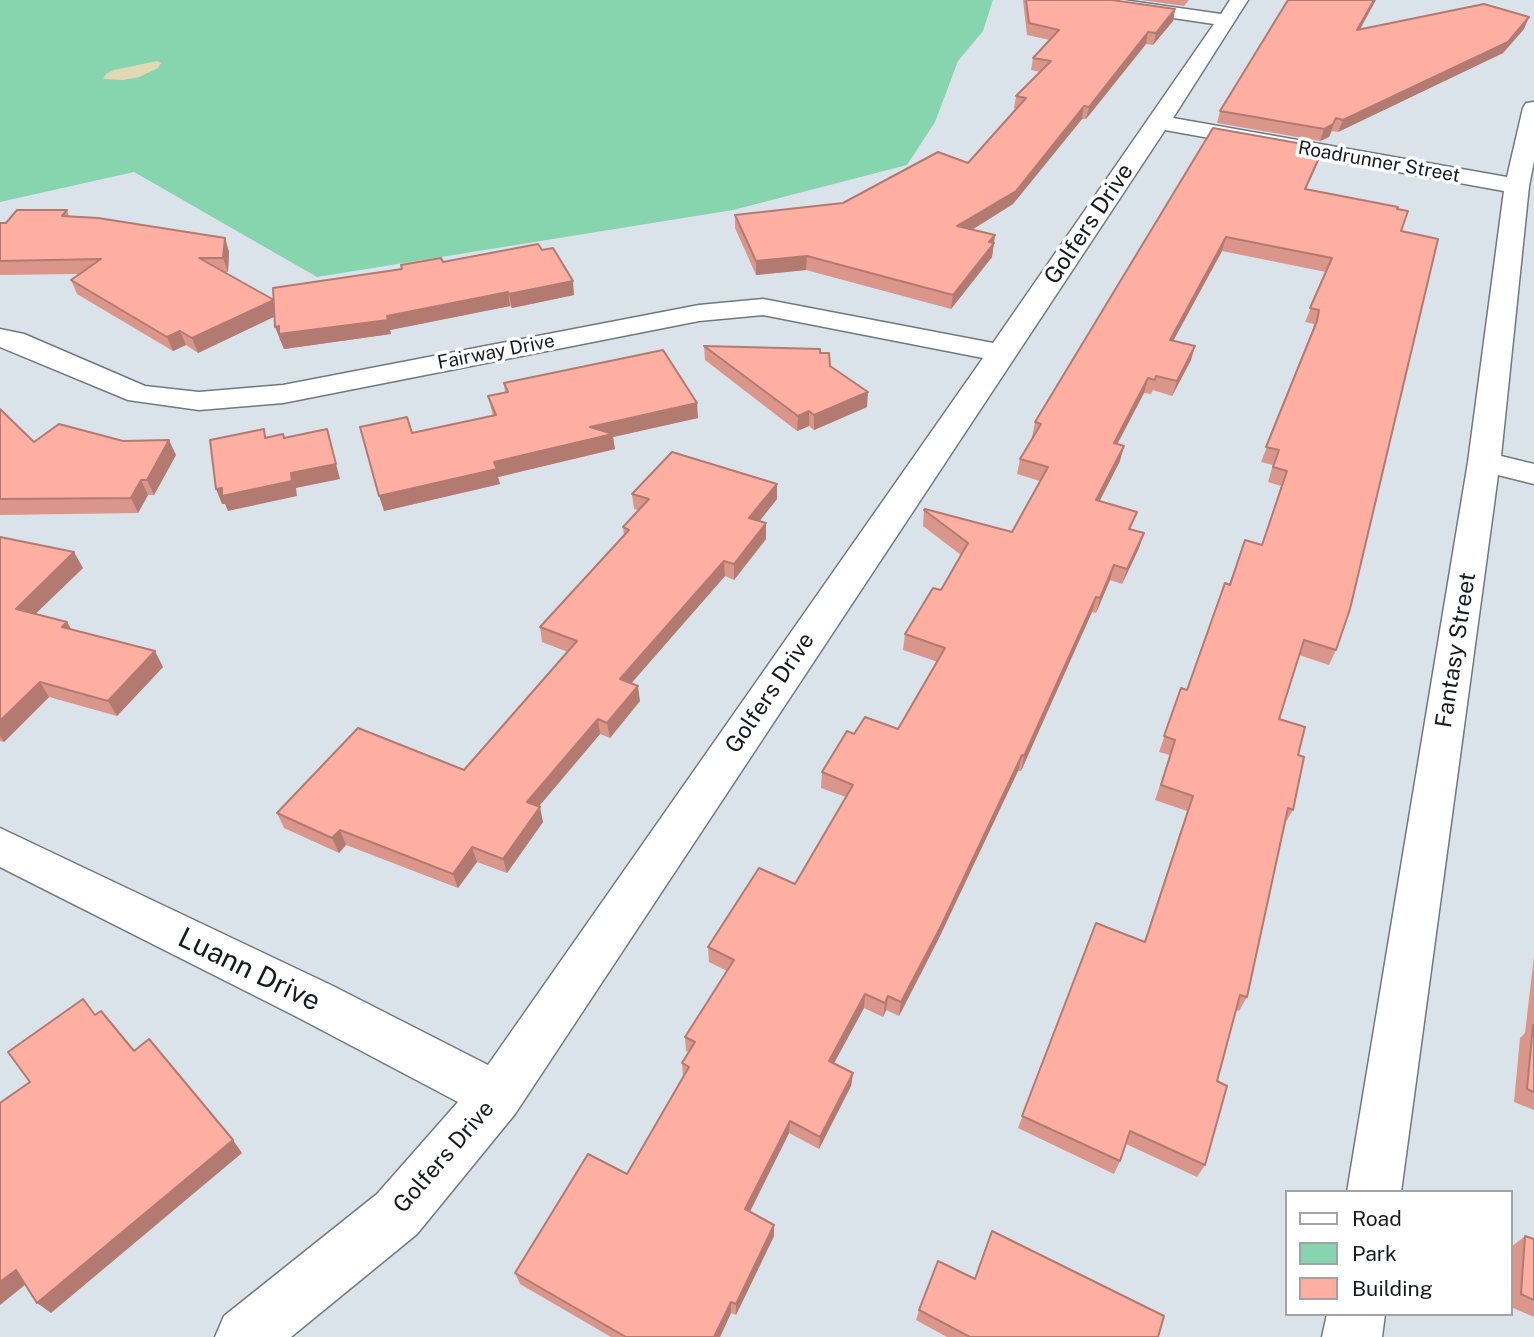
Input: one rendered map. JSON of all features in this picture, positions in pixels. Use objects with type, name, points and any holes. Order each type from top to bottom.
[{"type":"street","points":[[1086,0],[1232,10]]},
{"type":"street","name":"Golfers Drive","points":[[245,1337],[397,1214],[497,1097],[1159,122],[1232,10]]},
{"type":"street","name":"Fantasy Street","points":[[1374,1190],[1484,462],[1517,187],[1534,108]]},
{"type":"street","name":"Roadrunner Street","points":[[1159,122],[1517,187]]},
{"type":"street","name":"Fairway Drive","points":[[0,338],[14,340],[139,394],[199,401],[283,394],[699,313],[763,307],[840,320],[1000,354]]},
{"type":"street","points":[[1484,462],[1534,474]]},
{"type":"street","name":"Luann Drive","points":[[0,846],[303,996],[497,1097]]},
{"type":"street","points":[[1352,1337],[1356,1316]]},
{"type":"green space","points":[[0,0],[993,0],[983,31],[958,61],[935,122],[907,165],[733,210],[317,277],[134,172],[0,202]]},
{"type":"sand","points":[[157,61],[161,63],[158,68],[139,77],[123,80],[103,79],[114,70]]},
{"type":"building","points":[[1026,0],[1112,0],[1175,9],[1156,33],[1148,32],[1089,107],[1084,106],[1016,191],[957,226],[995,235],[989,242],[994,243],[953,295],[807,256],[756,261],[735,215],[843,203],[938,152],[968,163],[1026,98],[1016,96],[1051,61],[1033,58],[1059,30],[1029,23]]},
{"type":"building","points":[[1288,0],[1374,0],[1357,30],[1484,4],[1529,17],[1508,42],[1343,120],[1336,118],[1333,124],[1324,129],[1220,111]]},
{"type":"building","points":[[1213,128],[1320,147],[1322,151],[1305,189],[1398,207],[1397,209],[1408,211],[1401,231],[1438,239],[1350,609],[1336,650],[1304,640],[1279,719],[1305,727],[1298,755],[1304,757],[1293,810],[1288,808],[1247,997],[1240,995],[1217,1081],[1227,1086],[1205,1165],[1130,1131],[1120,1161],[1022,1116],[1096,923],[1145,942],[1193,796],[1161,785],[1175,740],[1164,736],[1181,688],[1187,690],[1225,583],[1230,585],[1245,540],[1262,545],[1287,471],[1273,467],[1279,450],[1266,447],[1317,321],[1319,310],[1310,308],[1332,258],[1226,237],[1170,340],[1195,346],[1177,381],[1156,376],[1155,380],[1148,378],[1114,443],[1124,446],[1096,500],[1137,512],[1129,529],[1144,533],[1127,569],[1114,565],[1100,598],[1096,597],[1024,756],[1022,755],[941,926],[901,1002],[888,996],[885,1003],[865,994],[829,1061],[853,1073],[820,1137],[790,1121],[745,1209],[774,1225],[736,1304],[731,1302],[714,1337],[626,1337],[515,1273],[588,1154],[627,1174],[689,1067],[682,1063],[695,1042],[685,1037],[734,960],[708,947],[759,868],[795,884],[853,785],[822,772],[847,731],[854,734],[865,717],[898,729],[945,648],[905,634],[933,588],[941,590],[968,543],[924,510],[1012,532],[1048,467],[1020,459],[1041,424],[1035,422]]},
{"type":"building","points":[[17,210],[67,210],[62,216],[98,218],[225,238],[223,258],[199,258],[274,300],[192,338],[180,331],[167,337],[71,280],[101,259],[0,261],[0,223],[6,223]]},
{"type":"building","points":[[538,244],[542,250],[553,248],[573,281],[387,316],[388,320],[279,334],[279,326],[275,327],[273,288],[402,269],[401,265],[441,258],[443,262]]},
{"type":"building","points":[[704,346],[820,349],[820,353],[829,353],[830,366],[868,392],[814,415],[809,411],[798,416]]},
{"type":"building","points":[[663,350],[697,403],[590,427],[613,434],[494,462],[497,469],[379,496],[360,427],[407,417],[412,433],[496,415],[488,396],[508,392],[504,383]]},
{"type":"building","points":[[0,409],[34,442],[59,424],[123,441],[169,440],[147,480],[141,480],[131,498],[0,499]]},
{"type":"building","points":[[264,429],[265,438],[283,434],[284,438],[327,429],[336,464],[291,473],[292,481],[222,496],[222,488],[216,489],[210,440]]},
{"type":"building","points":[[672,452],[777,484],[749,518],[766,523],[734,564],[724,561],[620,679],[638,686],[607,723],[598,719],[527,802],[540,807],[503,859],[472,847],[453,874],[340,830],[332,838],[277,813],[358,728],[464,770],[577,641],[540,627],[629,530],[623,527],[649,499],[632,494]]},
{"type":"building","points":[[0,537],[74,552],[16,609],[67,622],[62,627],[155,651],[108,701],[40,682],[0,721]]},
{"type":"building","points":[[83,999],[95,1015],[101,1011],[134,1051],[149,1039],[233,1140],[37,1303],[16,1270],[0,1282],[0,1103],[30,1082],[8,1052]]},
{"type":"building","points":[[1534,1025],[1534,1092],[1527,1089]]},
{"type":"building","points":[[992,1231],[1164,1316],[1158,1337],[970,1337],[919,1310],[938,1261],[975,1279]]},
{"type":"building","points":[[1525,1236],[1534,1239],[1534,1300],[1521,1294]]}]
